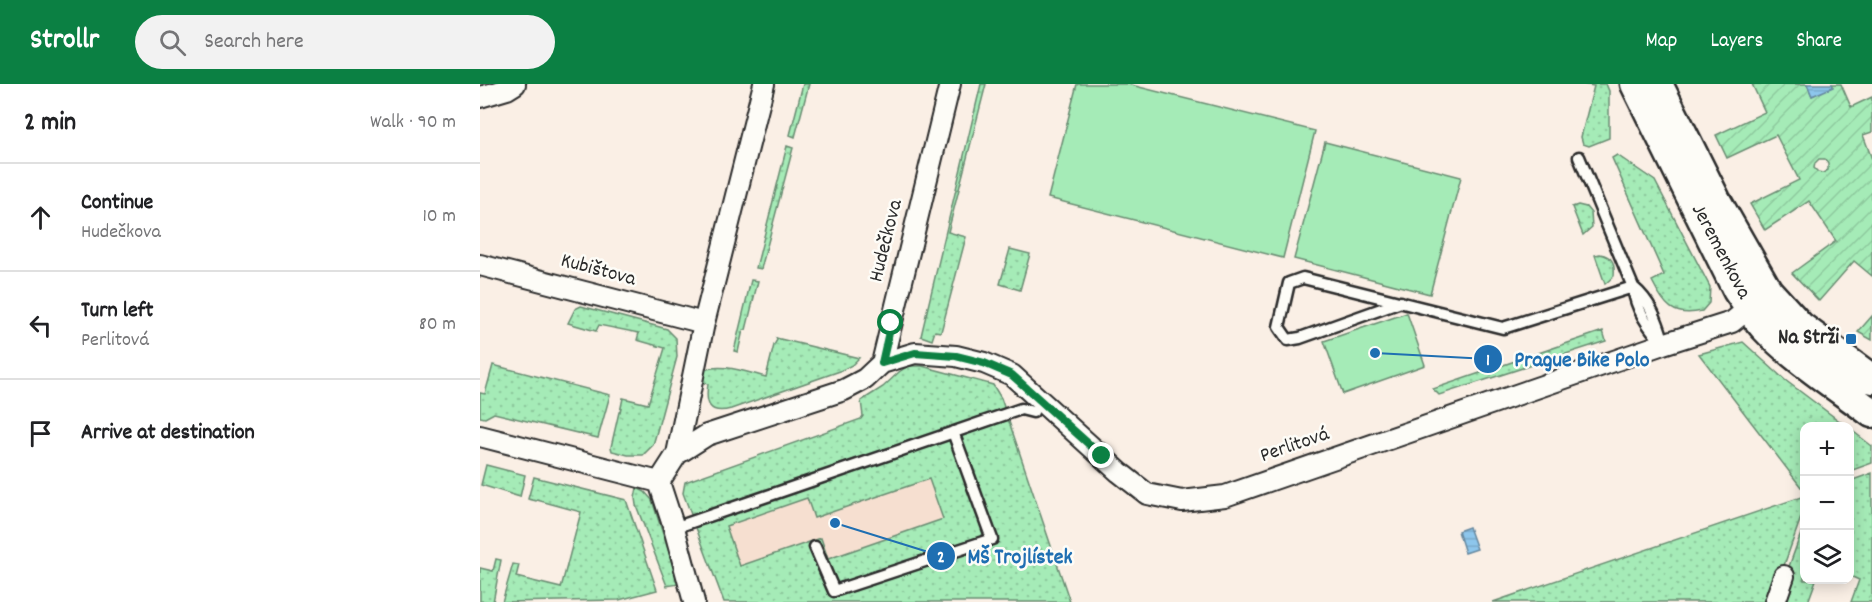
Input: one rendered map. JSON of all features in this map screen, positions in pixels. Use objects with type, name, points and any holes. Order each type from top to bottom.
[{"type":"street","points":[[480,97],[507,89],[515,84]]},
{"type":"street","points":[[659,482],[677,454],[704,323],[764,84]]},
{"type":"street","name":"Hudečkova","points":[[882,363],[950,84]]},
{"type":"street","name":"Jeremenkova","points":[[1635,84],[1737,290],[1759,300],[1800,326],[1872,379]]},
{"type":"street","name":"Jeremenkova","points":[[1658,84],[1716,200],[1759,300],[1764,327],[1808,365],[1872,413]]},
{"type":"street","name":"Kubištova","points":[[480,265],[704,323]]},
{"type":"street","name":"Perlitová","points":[[882,363],[915,353],[956,356],[984,363],[1012,375],[1119,472],[1147,494],[1182,501],[1225,496],[1732,322],[1759,300]]},
{"type":"street","points":[[677,454],[707,435],[844,390],[865,378],[882,363]]},
{"type":"street","points":[[480,436],[659,482]]},
{"type":"street","points":[[659,482],[694,602]]},
{"type":"street","points":[[1775,602],[1784,576]]},
{"type":"lane","points":[[1579,157],[1633,286],[1635,300],[1646,322],[1664,344]]},
{"type":"lane","points":[[1401,302],[1300,338],[1288,340],[1279,327],[1289,282],[1303,278],[1401,302],[1503,328],[1633,286]]},
{"type":"lane","points":[[674,528],[1021,409],[1034,412]]},
{"type":"lane","points":[[815,547],[834,591],[992,539],[953,432]]},
{"type":"shaded area","points":[[1001,398],[1056,564],[726,602],[693,503]]},
{"type":"green space","points":[[803,84],[809,84],[795,137],[790,135]]},
{"type":"green space","points":[[981,84],[986,84],[948,232],[966,237],[941,332],[935,331],[932,340],[921,336]]},
{"type":"green space","points":[[1077,84],[1127,84],[1315,131],[1283,258],[1048,198]]},
{"type":"green space","points":[[1582,84],[1606,84],[1609,91],[1609,138],[1589,146],[1583,144],[1581,137],[1594,86]]},
{"type":"green space","points":[[1752,84],[1807,84],[1812,96],[1833,86],[1832,84],[1841,84],[1851,107],[1872,97],[1872,132],[1863,135],[1872,159],[1872,276],[1854,261],[1819,301],[1792,273],[1836,241],[1809,201],[1765,230],[1750,204],[1799,180],[1776,135],[1727,158],[1716,135],[1765,112]],"holes":[[[1819,159],[1825,159],[1828,170],[1823,173],[1818,172],[1814,168],[1815,163]]]},
{"type":"green space","points":[[1325,142],[1461,177],[1430,294],[1294,259]]},
{"type":"green space","points":[[787,146],[793,148],[761,269],[756,268]]},
{"type":"green space","points":[[1617,155],[1655,181],[1710,287],[1709,303],[1702,311],[1684,313],[1677,311],[1665,303],[1656,289],[1652,281],[1664,275],[1612,158]]},
{"type":"green space","points":[[1578,205],[1586,207],[1591,213],[1592,227],[1583,235],[1572,207]]},
{"type":"green space","points":[[1010,249],[1030,254],[1020,290],[1000,284]]},
{"type":"green space","points":[[1600,254],[1612,261],[1614,268],[1614,276],[1605,284],[1595,255]]},
{"type":"green space","points":[[751,280],[758,281],[738,352],[734,351]]},
{"type":"green space","points":[[581,306],[667,329],[676,338],[677,357],[657,431],[653,445],[643,455],[628,455],[612,451],[611,447],[623,398],[648,404],[665,348],[637,340],[639,333],[599,325],[596,331],[568,323],[575,309]]},
{"type":"green space","points":[[1407,313],[1425,365],[1343,394],[1324,341]]},
{"type":"green space","points":[[1872,316],[1872,340],[1858,332]]},
{"type":"green space","points":[[1603,331],[1606,341],[1439,395],[1433,389]]},
{"type":"green space","points":[[776,338],[859,358],[852,365],[840,371],[731,409],[713,409],[707,397],[708,384],[700,382],[701,371],[717,367],[766,377]]},
{"type":"green space","points":[[1743,342],[1785,380],[1841,422],[1800,422],[1800,486],[1699,354]]},
{"type":"green space","points":[[493,365],[610,395],[598,438],[494,413],[485,418],[480,417],[480,393],[485,394]]},
{"type":"green space","points":[[908,366],[922,366],[993,385],[1001,398],[1070,602],[724,602],[683,493],[685,482],[861,419],[863,416],[861,401],[883,387]],"holes":[[[929,479],[943,519],[828,559],[821,538],[740,566],[726,526],[807,498],[814,518]]]},
{"type":"green space","points":[[1854,432],[1872,446],[1872,463],[1854,470]]},
{"type":"green space","points":[[486,465],[525,475],[520,497],[481,485]]},
{"type":"green space","points":[[1872,473],[1872,602],[1851,602],[1859,580],[1854,578],[1854,480]]},
{"type":"green space","points":[[534,477],[626,500],[657,590],[619,600],[502,602],[513,564],[519,565],[516,577],[561,588],[581,512],[528,499]]},
{"type":"green space","points":[[637,488],[645,492],[652,500],[679,584],[667,586],[636,505]]},
{"type":"green space","points":[[1800,497],[1800,520],[1771,602],[1493,602]]},
{"type":"green space","points":[[1800,536],[1800,584],[1815,584],[1808,602],[1784,602],[1786,575]]},
{"type":"green space","points":[[496,559],[501,560],[493,602],[480,601],[480,568],[493,571]]},
{"type":"water","points":[[1807,84],[1832,84],[1833,87],[1812,96]]},
{"type":"water","points":[[1469,527],[1477,549],[1465,553],[1458,531]]},
{"type":"place","name":"Na Strži","points":[[1851,339]]},
{"type":"place","name":"Prague Bike Polo","points":[[1375,353]]},
{"type":"place","name":"MŠ Trojlístek","points":[[835,523]]},
{"type":"route","points":[[891,323],[882,363],[915,353],[956,356],[984,363],[1012,375],[1102,456]]}]
